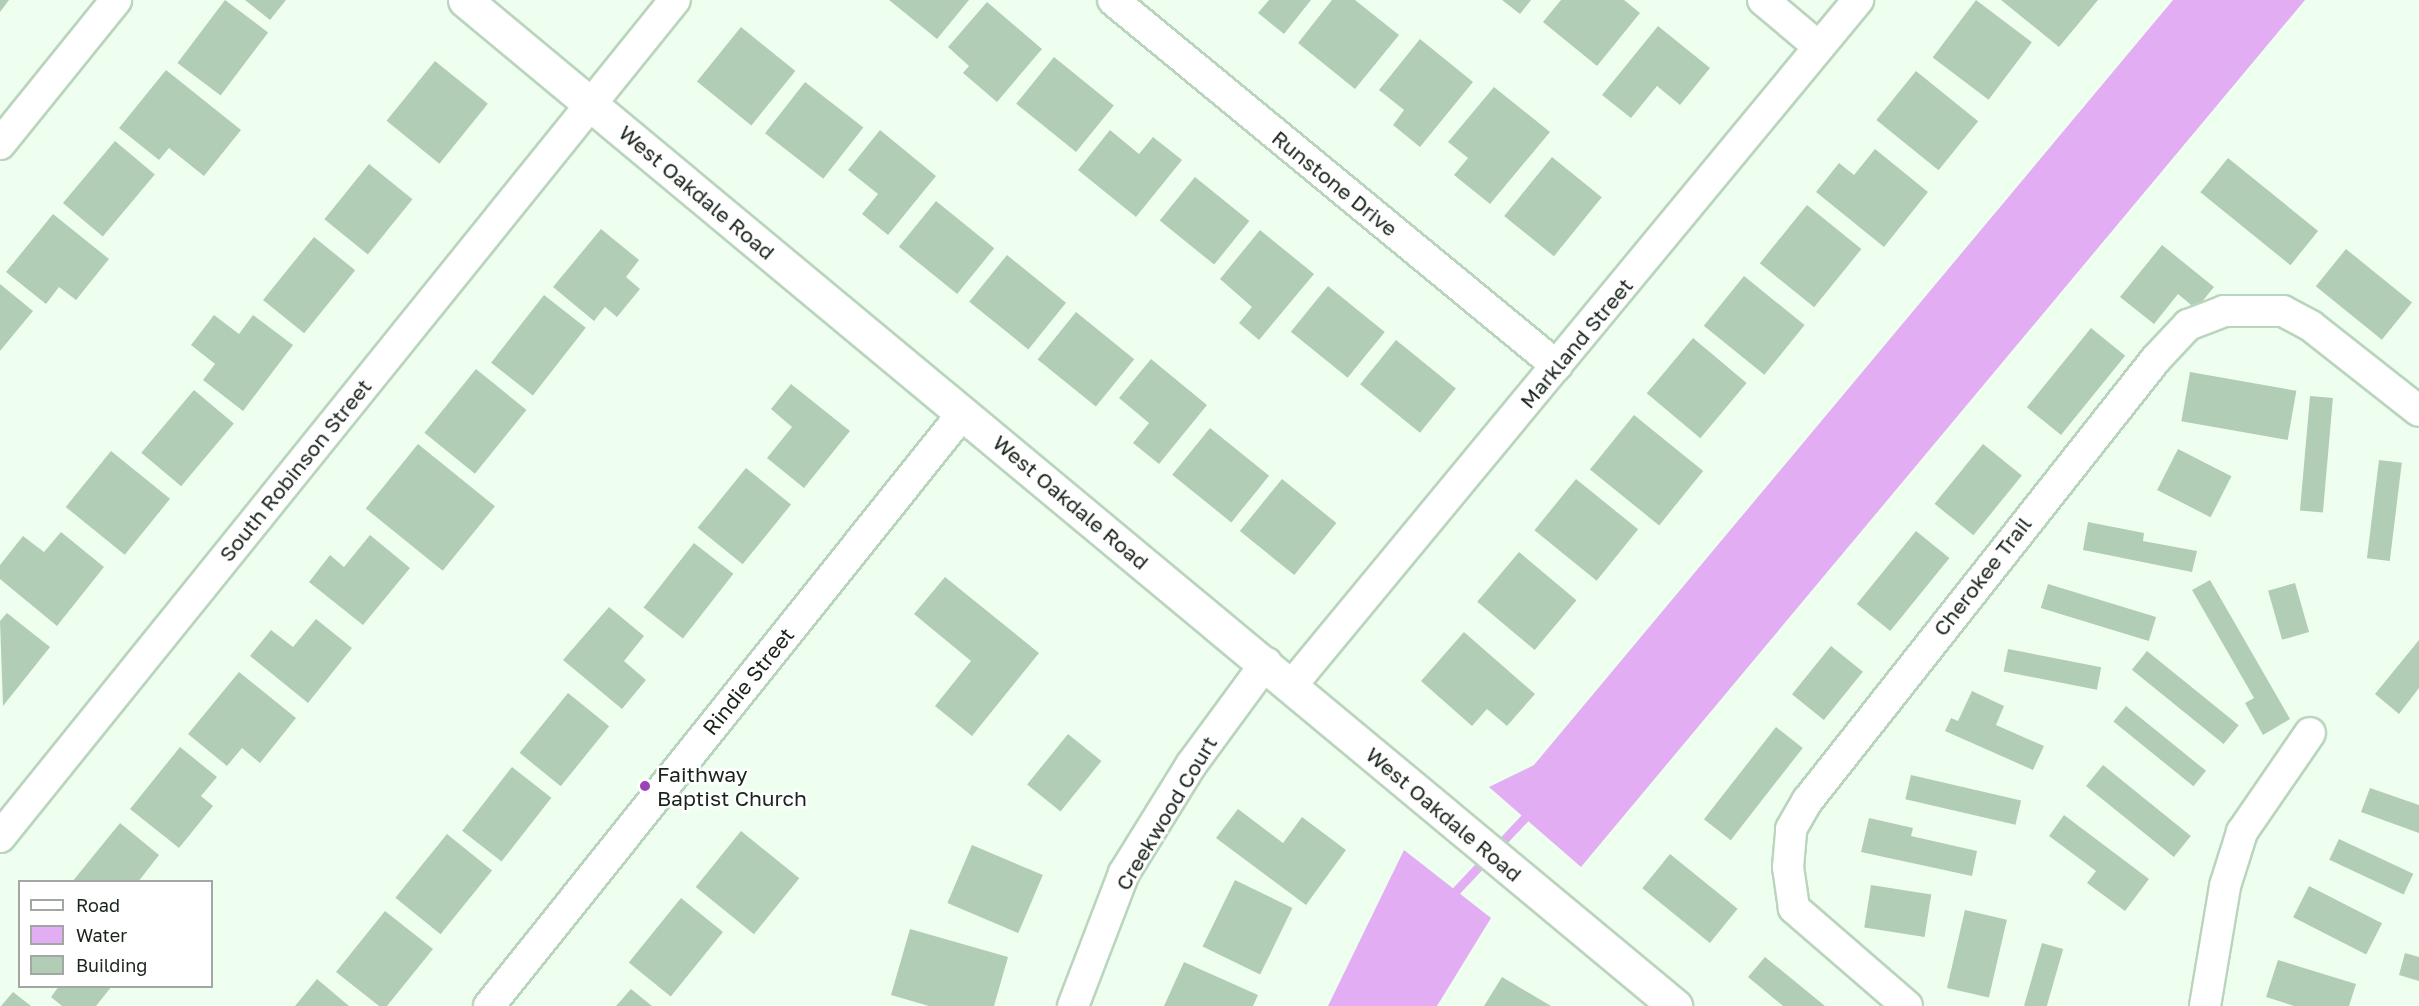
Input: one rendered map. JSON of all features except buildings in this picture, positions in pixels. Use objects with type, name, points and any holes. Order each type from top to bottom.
[{"type":"street","points":[[0,144],[116,0]]},
{"type":"street","name":"West Oakdale Road","points":[[465,0],[1266,663],[1675,1006]]},
{"type":"street","name":"South Robinson Street","points":[[0,837],[675,0]]},
{"type":"street","name":"Runstone Drive","points":[[1113,0],[1557,366]]},
{"type":"street","points":[[1763,0],[1820,47]]},
{"type":"street","name":"Markland Street","points":[[1292,685],[1858,0]]},
{"type":"street","name":"Cherokee Trail","points":[[1907,1006],[1794,908],[1788,867],[1791,829],[1808,800],[2156,359],[2188,326],[2224,312],[2283,311],[2311,326],[2419,411]]},
{"type":"street","name":"Rindie Street","points":[[489,1006],[963,413]]},
{"type":"street","name":"Creekwood Court","points":[[1073,1006],[1124,873],[1191,765],[1266,663]]},
{"type":"street","points":[[2205,1006],[2225,886],[2242,832],[2310,733]]},
{"type":"water","points":[[2173,0],[2305,0],[1581,867],[1489,787],[1534,765]]},
{"type":"water","points":[[1404,850],[1491,918],[1437,1006],[1328,1006]]},
{"type":"waterway","points":[[1448,899],[1531,811]]},
{"type":"place","name":"Faithway Baptist Church","points":[[645,786]]}]
